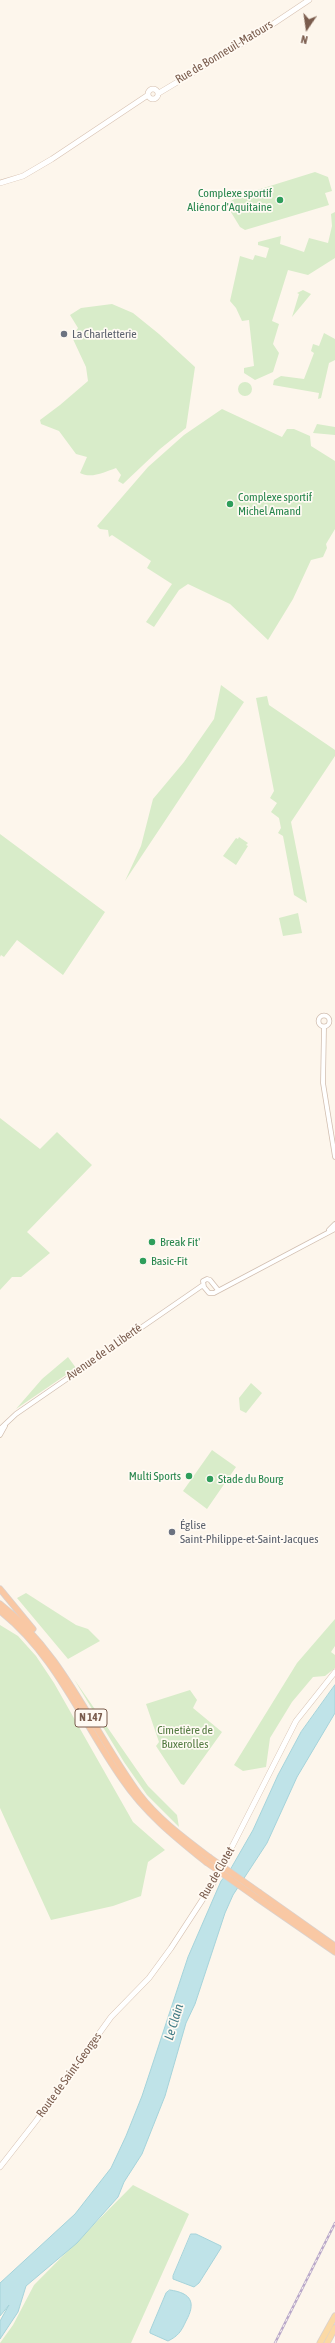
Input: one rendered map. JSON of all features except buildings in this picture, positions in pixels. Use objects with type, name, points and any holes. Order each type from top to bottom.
[{"type":"highway","points":[[0,1589],[41,1638],[60,1667]]},
{"type":"highway","name":"N 147","points":[[0,1604],[32,1633],[60,1667],[114,1757],[140,1795],[169,1825],[208,1859]]},
{"type":"highway","name":"N 147","points":[[0,1611],[30,1638],[48,1660],[113,1766],[138,1800],[160,1824],[259,1895],[335,1946]]},
{"type":"highway","name":"N 147","points":[[259,1895],[335,1952]]},
{"type":"main road","name":"Rue de Bonneuil-Matours","points":[[158,91],[261,32],[309,0]]},
{"type":"main road","points":[[0,183],[35,169],[148,98],[157,98],[158,91],[151,90],[148,98]]},
{"type":"main road","name":"Rue de Clotet","points":[[142,1986],[170,1948],[214,1882],[248,1817],[278,1752],[296,1721],[335,1672]]},
{"type":"main road","name":"Route de Saint-Georges","points":[[0,2167],[36,2121],[111,2017],[142,1986]]},
{"type":"main road","points":[[320,2343],[335,2316]]},
{"type":"main road","points":[[327,2343],[335,2328]]},
{"type":"street","points":[[324,1026],[319,1022],[321,1016],[328,1016],[330,1022]]},
{"type":"street","points":[[324,1026],[330,1022],[335,1023]]},
{"type":"street","points":[[324,1026],[323,1083],[335,1157]]},
{"type":"street","points":[[328,1232],[335,1224]]},
{"type":"street","points":[[218,1290],[208,1279],[205,1280],[203,1285],[211,1294],[335,1228]]},
{"type":"street","name":"Avenue de la Liberté","points":[[0,1429],[16,1414],[203,1285]]},
{"type":"street","name":"Avenue de la Liberté","points":[[0,1435],[8,1422]]},
{"type":"green space","name":"Complexe sportif Aliénor d'Aquitaine","points":[[315,172],[328,177],[332,191],[325,193],[329,205],[245,230],[240,227],[226,204],[241,195]]},
{"type":"green space","points":[[335,212],[335,258],[308,275],[288,270],[272,321],[279,324],[273,344],[279,353],[273,372],[255,380],[244,373],[244,368],[254,366],[249,320],[242,321],[236,308],[230,301],[240,256],[253,260],[255,255],[266,258],[269,248],[258,245],[258,242],[281,236],[280,244],[304,252],[309,238],[328,243],[332,226],[331,214]]},
{"type":"green space","points":[[303,290],[311,294],[292,317],[299,294],[297,293]]},
{"type":"green space","points":[[112,304],[133,313],[159,334],[195,367],[186,428],[160,449],[123,484],[118,481],[121,475],[116,468],[93,475],[84,475],[80,473],[87,457],[76,454],[59,431],[41,424],[40,420],[88,381],[86,367],[72,337],[78,328],[70,315],[81,308]]},
{"type":"green space","points":[[324,333],[335,339],[335,360],[329,363],[321,398],[318,399],[319,393],[273,385],[274,380],[281,376],[304,379],[314,353],[311,351],[313,344],[319,346]]},
{"type":"green space","points":[[242,382],[248,382],[252,386],[252,392],[248,396],[242,396],[238,392],[238,386]]},
{"type":"green space","name":"Complexe sportif Michel Amand","points":[[222,409],[282,437],[287,429],[294,429],[310,436],[311,446],[335,461],[335,529],[326,544],[327,548],[323,557],[311,560],[293,599],[268,640],[230,604],[188,584],[179,590],[154,627],[146,622],[172,584],[147,568],[151,561],[112,535],[109,537],[108,530],[100,529],[97,526],[148,467],[184,435]]},
{"type":"green space","points":[[317,424],[335,427],[335,435],[313,433]]},
{"type":"green space","points":[[221,685],[244,702],[125,881],[141,846],[153,799],[184,762],[214,719]]},
{"type":"green space","points":[[267,696],[269,705],[335,750],[335,756],[291,822],[307,903],[294,895],[283,836],[278,833],[281,828],[279,818],[271,812],[277,803],[270,798],[274,791],[256,698]]},
{"type":"green space","points":[[0,834],[105,912],[63,975],[17,940],[4,957],[1,955],[0,957]]},
{"type":"green space","points":[[239,837],[248,843],[246,845],[248,846],[236,865],[223,856],[236,838],[238,839]]},
{"type":"green space","points":[[298,913],[302,933],[283,936],[279,918]]},
{"type":"green space","points":[[0,1118],[40,1149],[57,1132],[92,1165],[27,1232],[50,1253],[21,1277],[12,1277],[0,1290]]},
{"type":"green space","points":[[68,1357],[76,1368],[16,1409],[42,1379]]},
{"type":"green space","points":[[251,1383],[262,1393],[246,1413],[240,1410],[239,1398]]},
{"type":"green space","name":"Stade du Bourg","points":[[212,1450],[236,1467],[207,1509],[183,1491]]},
{"type":"green space","points":[[26,1593],[76,1625],[88,1629],[100,1641],[68,1659],[17,1598]]},
{"type":"green space","points":[[335,1619],[335,1646],[331,1652],[335,1655],[335,1668],[325,1676],[313,1677],[292,1702],[270,1738],[266,1767],[243,1771],[234,1765],[297,1663]]},
{"type":"green space","points":[[0,1625],[18,1636],[36,1656],[54,1683],[133,1822],[165,1850],[148,1862],[141,1896],[113,1906],[51,1920],[0,1808]]},
{"type":"green space","points":[[74,1679],[148,1786],[177,1815],[179,1827],[147,1795],[124,1762]]},
{"type":"green space","name":"Cimetière de Buxerolles","points":[[190,1690],[197,1700],[193,1708],[222,1732],[184,1785],[181,1784],[156,1746],[159,1742],[146,1704]]},
{"type":"green space","points":[[133,2185],[189,2214],[131,2343],[0,2343],[13,2325],[34,2285]]},
{"type":"water","name":"Le Clain","points":[[335,1685],[335,1713],[297,1777],[267,1843],[233,1895],[225,1913],[195,2004],[186,2023],[165,2096],[142,2154],[124,2182],[118,2197],[77,2243],[26,2286],[18,2312],[0,2339],[0,2321],[9,2305],[0,2316],[0,2283],[75,2214],[111,2168],[142,2096],[188,1957],[221,1881],[230,1870],[253,1830],[278,1775],[301,1732]]},
{"type":"water","points":[[191,2234],[196,2234],[221,2246],[199,2283],[194,2287],[173,2279]]},
{"type":"water","points":[[170,2290],[177,2291],[187,2296],[190,2300],[191,2309],[181,2331],[168,2341],[150,2333],[150,2331],[166,2293]]},
{"type":"railway","points":[[275,2343],[335,2223]]},
{"type":"place","name":"Complexe sportif Aliénor d'Aquitaine","points":[[280,200]]},
{"type":"place","name":"La Charletterie","points":[[64,334]]},
{"type":"place","name":"Complexe sportif Michel Amand","points":[[230,504]]},
{"type":"place","name":"Break Fit'","points":[[152,1242]]},
{"type":"place","name":"Basic-Fit","points":[[143,1261]]},
{"type":"place","name":"Multi Sports","points":[[189,1476]]},
{"type":"place","name":"Stade du Bourg","points":[[210,1479]]},
{"type":"place","name":"Église Saint-Philippe-et-Saint-Jacques","points":[[172,1532]]}]
